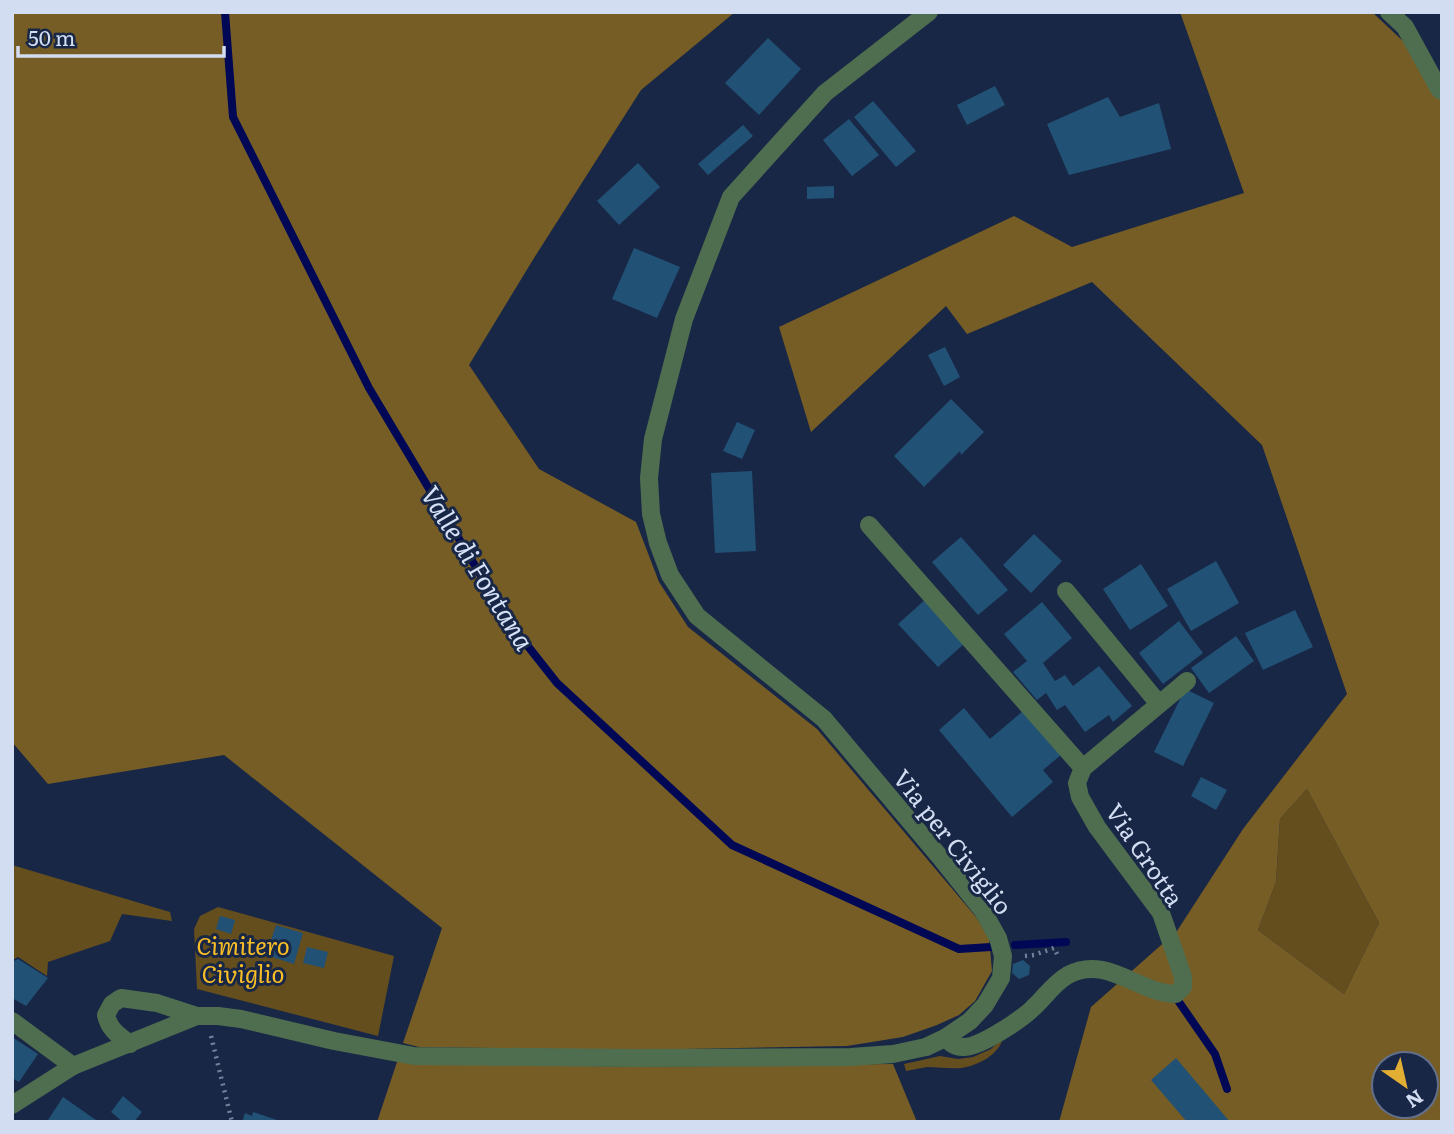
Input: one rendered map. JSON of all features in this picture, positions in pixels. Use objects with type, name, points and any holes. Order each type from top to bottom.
[{"type":"street","name":"Via per Civiglio","points":[[929,12],[825,93],[731,197],[684,319],[667,386],[652,452],[649,478],[651,514],[670,575],[697,616],[824,719],[983,911],[998,938],[1003,956]]},
{"type":"street","points":[[1389,12],[1405,27],[1442,91]]},
{"type":"street","points":[[869,525],[1083,768],[1187,681]]},
{"type":"street","points":[[1066,591],[1158,704]]},
{"type":"street","name":"Via Grotta","points":[[1066,976],[1083,968],[1115,972],[1162,994],[1176,994],[1182,987],[1184,977],[1161,913],[1097,827],[1080,797],[1077,783],[1083,768]]},
{"type":"street","points":[[130,1044],[115,1033],[106,1015],[112,1004],[121,998],[158,1003],[197,1016],[241,1019],[414,1056],[632,1058],[894,1055],[926,1047],[970,1021],[985,1005],[1001,978],[1003,956]]},
{"type":"street","points":[[945,1038],[954,1046],[965,1048],[977,1044],[1016,1022],[1066,976]]},
{"type":"street","points":[[13,1102],[73,1066],[197,1016]]},
{"type":"street","points":[[12,1021],[73,1066]]},
{"type":"path","points":[[1003,956],[1034,955],[1054,948],[1066,976]]},
{"type":"path","points":[[210,1032],[232,1122]]},
{"type":"green space","points":[[1307,789],[1379,923],[1344,994],[1258,930],[1276,882],[1280,819]]},
{"type":"green space","points":[[12,865],[170,912],[172,921],[122,914],[110,941],[48,962],[47,976],[18,957],[12,960]]},
{"type":"green space","name":"Cimitero Civiglio","points":[[218,907],[394,956],[378,1036],[197,989],[194,929],[200,916]]},
{"type":"green space","points":[[1003,1038],[997,1050],[974,1065],[957,1068],[927,1067],[906,1071],[904,1064],[940,1056],[958,1059],[973,1057],[991,1049]]},
{"type":"shaded area","points":[[12,12],[735,12],[641,90],[469,365],[539,469],[636,522],[659,582],[688,627],[817,729],[976,917],[989,938],[992,971],[975,1001],[959,1015],[903,1037],[847,1046],[631,1050],[419,1047],[403,1043],[442,928],[224,755],[48,784],[12,742]]},
{"type":"shaded area","points":[[1180,12],[1372,12],[1404,42],[1442,101],[1442,1122],[1059,1122],[1091,1007],[1177,931],[1243,829],[1347,694],[1262,445],[1092,282],[967,334],[946,306],[811,432],[779,327],[1014,216],[1072,247],[1244,193]],"holes":[[[1307,789],[1379,923],[1344,994],[1258,930],[1276,882],[1280,819]]]},
{"type":"shaded area","points":[[397,1062],[631,1067],[893,1064],[917,1122],[377,1122]]},
{"type":"building","points":[[768,38],[801,69],[759,115],[725,83]]},
{"type":"building","points":[[995,86],[1005,105],[967,125],[957,105]]},
{"type":"building","points":[[1108,97],[1120,117],[1159,103],[1171,149],[1069,175],[1047,124]]},
{"type":"building","points":[[873,101],[916,151],[896,167],[854,117]]},
{"type":"building","points":[[849,119],[879,155],[852,176],[823,140]]},
{"type":"building","points":[[743,125],[753,136],[708,175],[698,164]]},
{"type":"building","points":[[638,163],[660,187],[619,225],[597,201]]},
{"type":"building","points":[[834,186],[834,198],[807,199],[807,187]]},
{"type":"building","points":[[634,248],[680,267],[657,318],[612,299]]},
{"type":"building","points":[[945,347],[960,377],[944,386],[928,355]]},
{"type":"building","points":[[951,399],[984,432],[961,455],[960,451],[924,487],[894,456]]},
{"type":"building","points":[[737,422],[755,430],[742,459],[723,451]]},
{"type":"building","points":[[752,471],[756,551],[715,553],[711,473]]},
{"type":"building","points":[[1034,534],[1062,561],[1031,593],[1003,565]]},
{"type":"building","points":[[961,537],[1008,590],[978,615],[932,562]]},
{"type":"building","points":[[1216,561],[1239,603],[1191,631],[1167,589]]},
{"type":"building","points":[[1141,564],[1168,606],[1130,630],[1103,589]]},
{"type":"building","points":[[926,599],[965,643],[938,667],[898,624]]},
{"type":"building","points":[[1042,602],[1072,638],[1043,663],[1055,681],[1065,675],[1073,686],[1099,666],[1132,706],[1113,722],[1109,715],[1085,732],[1065,705],[1057,710],[1046,693],[1037,700],[1013,672],[1027,661],[1004,634]]},
{"type":"building","points":[[1295,610],[1313,647],[1263,670],[1245,633]]},
{"type":"building","points":[[1179,621],[1203,653],[1163,684],[1139,653]]},
{"type":"building","points":[[1236,636],[1254,661],[1209,693],[1191,668]]},
{"type":"building","points":[[1185,689],[1214,703],[1183,766],[1154,752]]},
{"type":"building","points":[[964,708],[990,739],[1023,711],[1061,755],[1043,770],[1053,782],[1012,817],[939,730]]},
{"type":"building","points":[[1201,777],[1227,790],[1216,810],[1191,796]]},
{"type":"building","points":[[220,916],[235,920],[231,934],[216,929]]},
{"type":"building","points":[[276,925],[303,933],[294,964],[266,955]]},
{"type":"building","points":[[307,947],[328,952],[324,968],[303,963]]},
{"type":"building","points":[[18,959],[48,978],[26,1006],[12,998],[12,962]]},
{"type":"building","points":[[1023,960],[1030,966],[1029,975],[1019,979],[1012,973],[1013,964]]},
{"type":"building","points":[[12,1037],[38,1054],[19,1082],[12,1078]]},
{"type":"building","points":[[1176,1058],[1230,1122],[1187,1122],[1151,1080]]},
{"type":"building","points":[[123,1096],[142,1112],[134,1122],[123,1122],[111,1112]]},
{"type":"building","points":[[63,1097],[96,1120],[95,1122],[50,1122],[48,1120]]},
{"type":"building","points":[[253,1112],[280,1122],[242,1122],[245,1113],[252,1116]]},
{"type":"waterway","name":"Valle di Fontana","points":[[225,12],[233,117],[369,388],[508,621],[557,683],[732,845],[959,949],[991,947]]},
{"type":"waterway","name":"Valle di Fontana","points":[[1015,945],[1066,942]]},
{"type":"waterway","name":"Valle di Fontana","points":[[1179,1002],[1215,1054],[1227,1089]]}]
